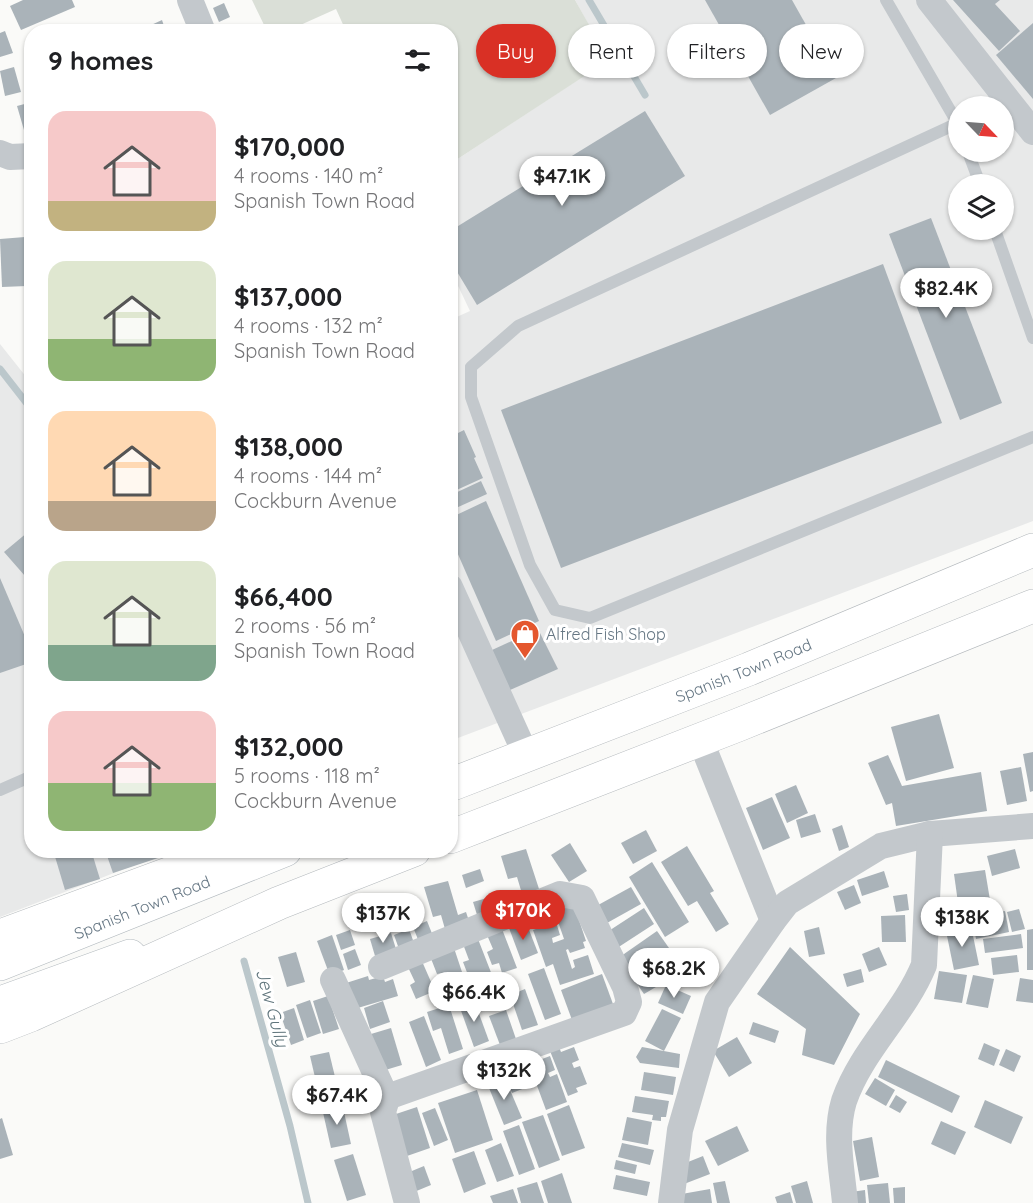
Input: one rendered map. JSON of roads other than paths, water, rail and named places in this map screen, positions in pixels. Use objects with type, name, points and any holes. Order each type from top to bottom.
[{"type":"main road","name":"Spanish Town Road","points":[[458,782],[749,669],[1033,550]]},
{"type":"main road","points":[[458,834],[1033,606]]},
{"type":"main road","name":"Spanish Town Road","points":[[0,936],[214,858]]},
{"type":"main road","name":"Spanish Town Road","points":[[0,964],[265,858]]},
{"type":"main road","points":[[0,1003],[279,903],[394,858]]},
{"type":"main road","points":[[0,1027],[31,1016],[279,903]]},
{"type":"street","points":[[190,0],[200,24]]},
{"type":"street","points":[[929,0],[991,96]]},
{"type":"street","points":[[1014,117],[1033,132]]},
{"type":"street","points":[[0,153],[10,157],[24,156]]},
{"type":"street","points":[[458,605],[526,754]]},
{"type":"street","points":[[700,739],[773,921]]},
{"type":"street","points":[[671,1203],[680,1130],[717,1002],[787,903],[880,846],[930,834],[1033,826]]},
{"type":"street","points":[[845,1203],[839,1136],[844,1102],[858,1070],[916,984],[924,965],[930,834]]},
{"type":"street","points":[[381,967],[560,894],[571,895],[582,898],[630,1002],[624,1013],[387,1099],[383,1112],[407,1203]]},
{"type":"street","points":[[333,980],[387,1099]]},
{"type":"lane","points":[[886,0],[948,106]]},
{"type":"lane","points":[[948,128],[518,326],[471,367],[471,397],[530,565],[555,610],[590,618],[1033,437]]},
{"type":"lane","points":[[999,240],[1033,338]]},
{"type":"lane","points":[[0,790],[24,780]]},
{"type":"waterway","points":[[589,0],[645,95]]},
{"type":"waterway","name":"Jew Gully","points":[[0,369],[24,400]]},
{"type":"waterway","name":"Jew Gully","points":[[244,961],[290,1126],[308,1203]]},
{"type":"place","name":"Alfred Fish Shop","points":[[525,660]]}]
